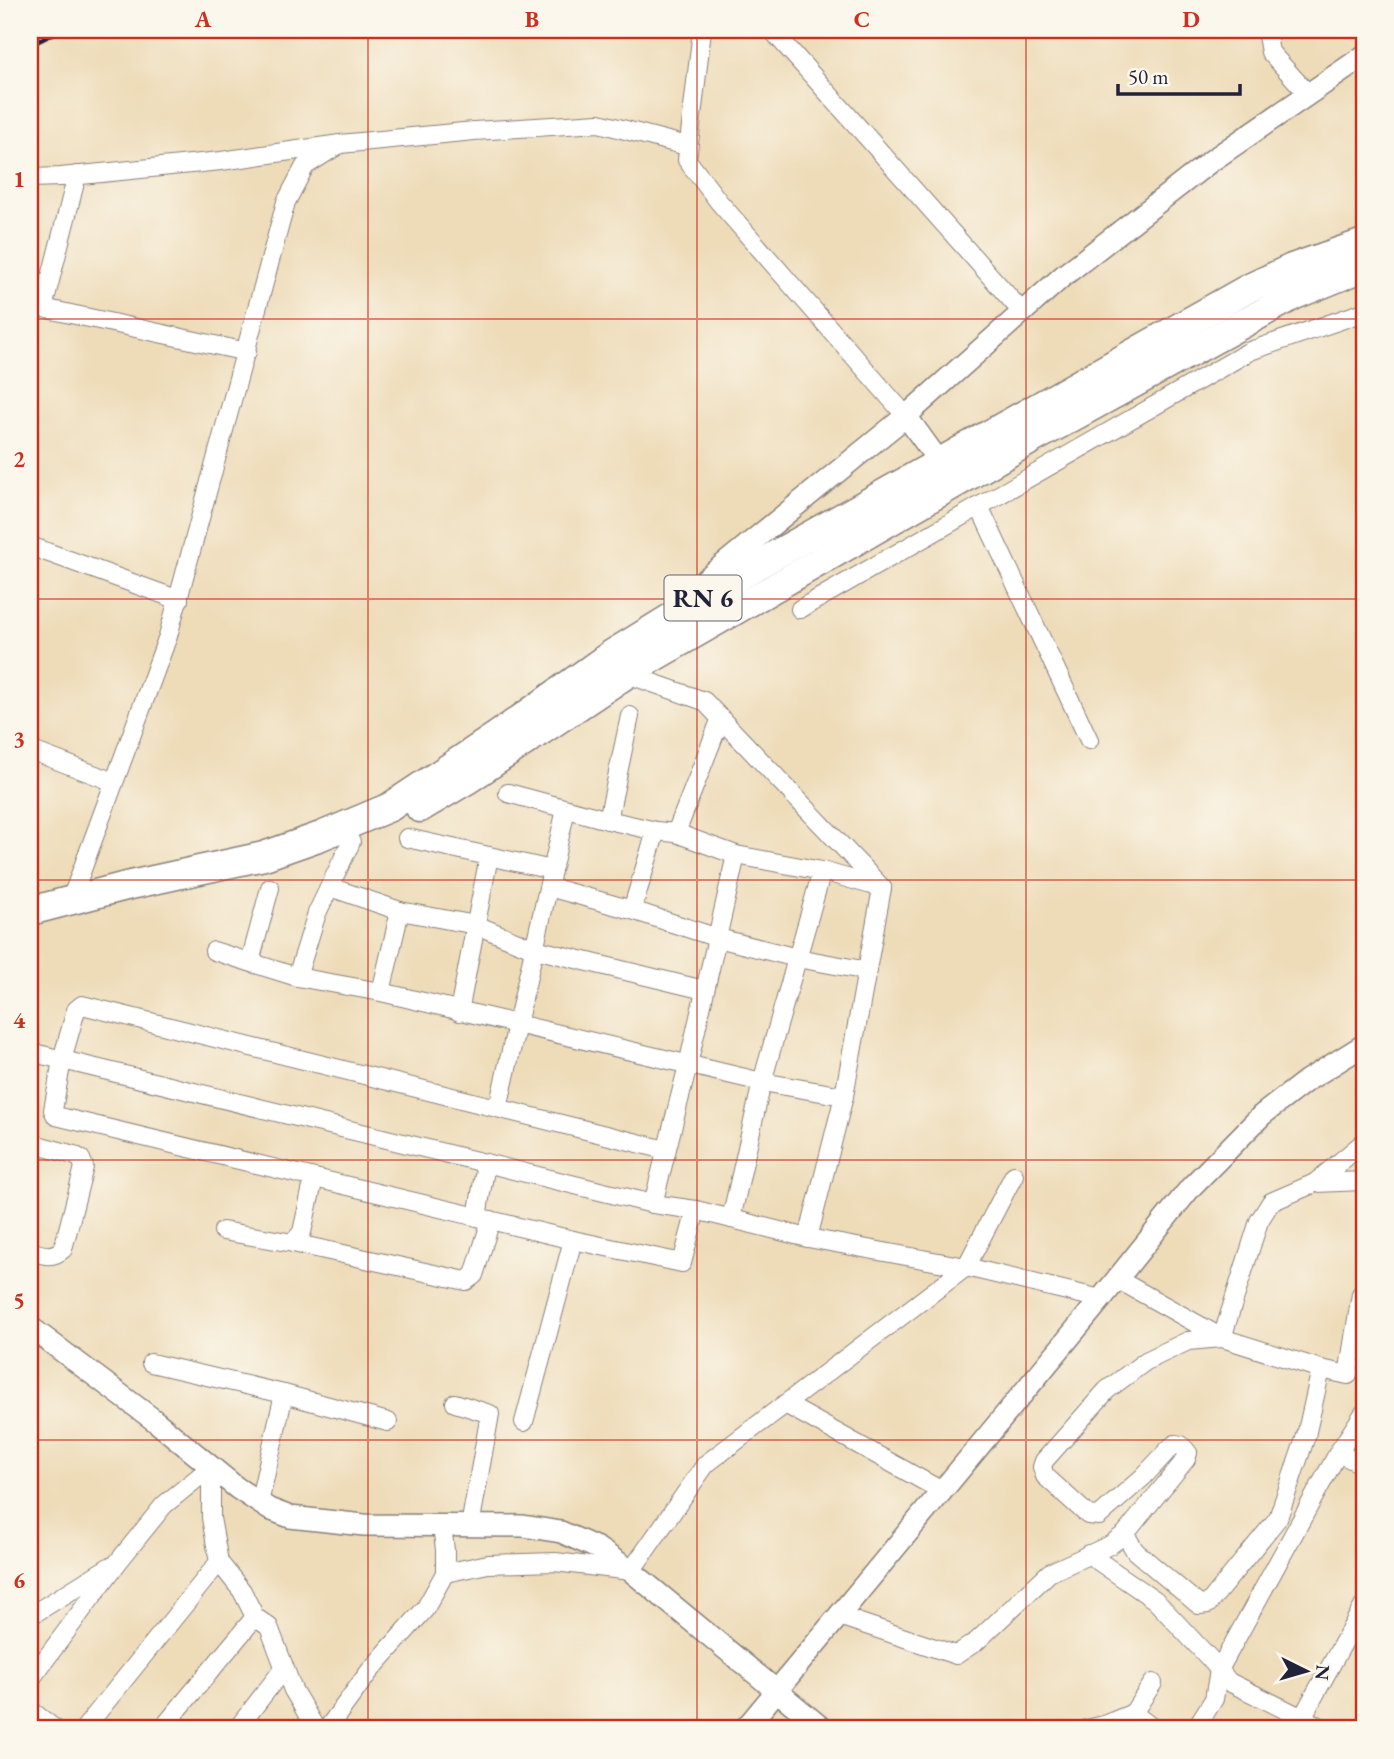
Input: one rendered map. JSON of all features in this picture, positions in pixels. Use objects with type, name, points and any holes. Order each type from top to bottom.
[{"type":"main road","name":"RN 6","points":[[30,923],[68,908],[264,856],[390,807],[498,735],[620,664],[811,568],[947,473],[1249,288],[1292,268],[1364,243]]},
{"type":"main road","name":"RN 6","points":[[30,911],[68,908],[315,855],[377,832],[467,780],[620,664],[752,569],[947,473],[1036,437],[1295,295],[1364,267]]},
{"type":"street","points":[[702,30],[687,160],[719,202],[906,416],[947,473]]},
{"type":"street","points":[[772,30],[1023,313]]},
{"type":"street","points":[[1266,30],[1270,52],[1308,95]]},
{"type":"street","points":[[882,888],[704,701],[620,664],[1063,276],[1211,161],[1364,56]]},
{"type":"street","points":[[30,178],[221,161],[340,144],[474,131],[599,123],[687,146]]},
{"type":"street","points":[[68,908],[168,636],[286,202],[305,166],[340,144]]},
{"type":"street","points":[[77,175],[43,307],[247,352]]},
{"type":"street","points":[[800,609],[1250,351],[1364,312]]},
{"type":"street","points":[[979,506],[1089,740]]},
{"type":"street","points":[[30,546],[179,600]]},
{"type":"street","points":[[811,568],[825,595]]},
{"type":"street","points":[[608,820],[630,716]]},
{"type":"street","points":[[676,833],[721,718]]},
{"type":"street","points":[[30,750],[114,782]]},
{"type":"street","points":[[508,793],[608,820],[676,833],[736,855],[822,871],[882,888]]},
{"type":"street","points":[[498,1108],[565,809]]},
{"type":"street","points":[[632,910],[656,831]]},
{"type":"street","points":[[407,838],[489,856],[632,910],[718,938],[797,958],[868,971]]},
{"type":"street","points":[[297,977],[317,914],[351,842]]},
{"type":"street","points":[[653,1204],[736,855]]},
{"type":"street","points":[[459,1012],[489,856]]},
{"type":"street","points":[[731,1219],[762,1082],[822,871]]},
{"type":"street","points":[[330,887],[400,911],[476,925],[535,949],[704,990]]},
{"type":"street","points":[[250,962],[270,888]]},
{"type":"street","points":[[808,1238],[844,1096],[882,888]]},
{"type":"street","points":[[381,992],[400,911]]},
{"type":"street","points":[[214,951],[297,977],[381,992],[762,1082],[844,1096]]},
{"type":"street","points":[[666,1150],[82,1005],[76,1010],[62,1060],[53,1110],[56,1116],[573,1240],[682,1263],[696,1210]]},
{"type":"street","points":[[745,1729],[1191,1187],[1262,1115],[1306,1081],[1364,1045]]},
{"type":"street","points":[[30,1052],[653,1204],[696,1210],[808,1238],[966,1267],[1101,1299]]},
{"type":"street","points":[[1222,1338],[1259,1221],[1271,1202],[1315,1183],[1364,1142]]},
{"type":"street","points":[[30,1143],[74,1154],[81,1159],[83,1167],[63,1249],[57,1255],[49,1256],[30,1251]]},
{"type":"street","points":[[223,1231],[293,1243],[466,1281],[474,1275],[484,1218],[486,1163]]},
{"type":"street","points":[[631,1571],[706,1464],[966,1267],[1014,1175]]},
{"type":"street","points":[[293,1243],[303,1232],[314,1178]]},
{"type":"street","points":[[1315,1183],[1364,1181]]},
{"type":"street","points":[[524,1422],[573,1240]]},
{"type":"street","points":[[1117,1279],[1222,1338],[1348,1375],[1361,1294],[1364,1295]]},
{"type":"street","points":[[30,1327],[259,1503],[290,1517],[364,1525],[523,1526],[561,1532],[597,1548],[631,1571],[822,1729]]},
{"type":"street","points":[[839,1616],[956,1655],[977,1641],[1049,1573],[1110,1545],[1125,1534],[1186,1459],[1188,1453],[1181,1445],[1175,1444],[1143,1477],[1099,1516],[1094,1517],[1088,1515],[1045,1476],[1042,1467],[1044,1461],[1107,1390],[1146,1362],[1188,1341],[1222,1338]]},
{"type":"street","points":[[152,1363],[388,1422]]},
{"type":"street","points":[[1125,1534],[1135,1551],[1199,1605],[1208,1604],[1278,1518],[1306,1436],[1321,1369]]},
{"type":"street","points":[[259,1503],[284,1394]]},
{"type":"street","points":[[456,1403],[490,1414],[470,1526]]},
{"type":"street","points":[[785,1404],[942,1491]]},
{"type":"street","points":[[1195,1729],[1214,1699],[1219,1670],[1338,1453],[1364,1413]]},
{"type":"street","points":[[1338,1453],[1364,1465]]},
{"type":"street","points":[[211,1467],[211,1518],[219,1562],[243,1591],[255,1617],[269,1627],[293,1690],[316,1729]]},
{"type":"street","points":[[30,1680],[164,1505],[211,1467]]},
{"type":"street","points":[[327,1729],[369,1672],[425,1609],[445,1573],[442,1525]]},
{"type":"street","points":[[1088,1554],[1154,1600],[1229,1682],[1325,1729]]},
{"type":"street","points":[[31,1614],[118,1562]]},
{"type":"street","points":[[84,1729],[219,1562]]},
{"type":"street","points":[[445,1573],[488,1564],[555,1562],[631,1571]]},
{"type":"street","points":[[1302,1718],[1364,1605]]},
{"type":"street","points":[[162,1729],[255,1617]]},
{"type":"street","points":[[237,1729],[284,1668]]},
{"type":"street","points":[[1087,1729],[1133,1713],[1153,1684]]},
{"type":"street","points":[[30,1710],[55,1729]]},
{"type":"street","points":[[1133,1713],[1154,1729]]},
{"type":"railway","points":[[30,45],[60,30]]}]
